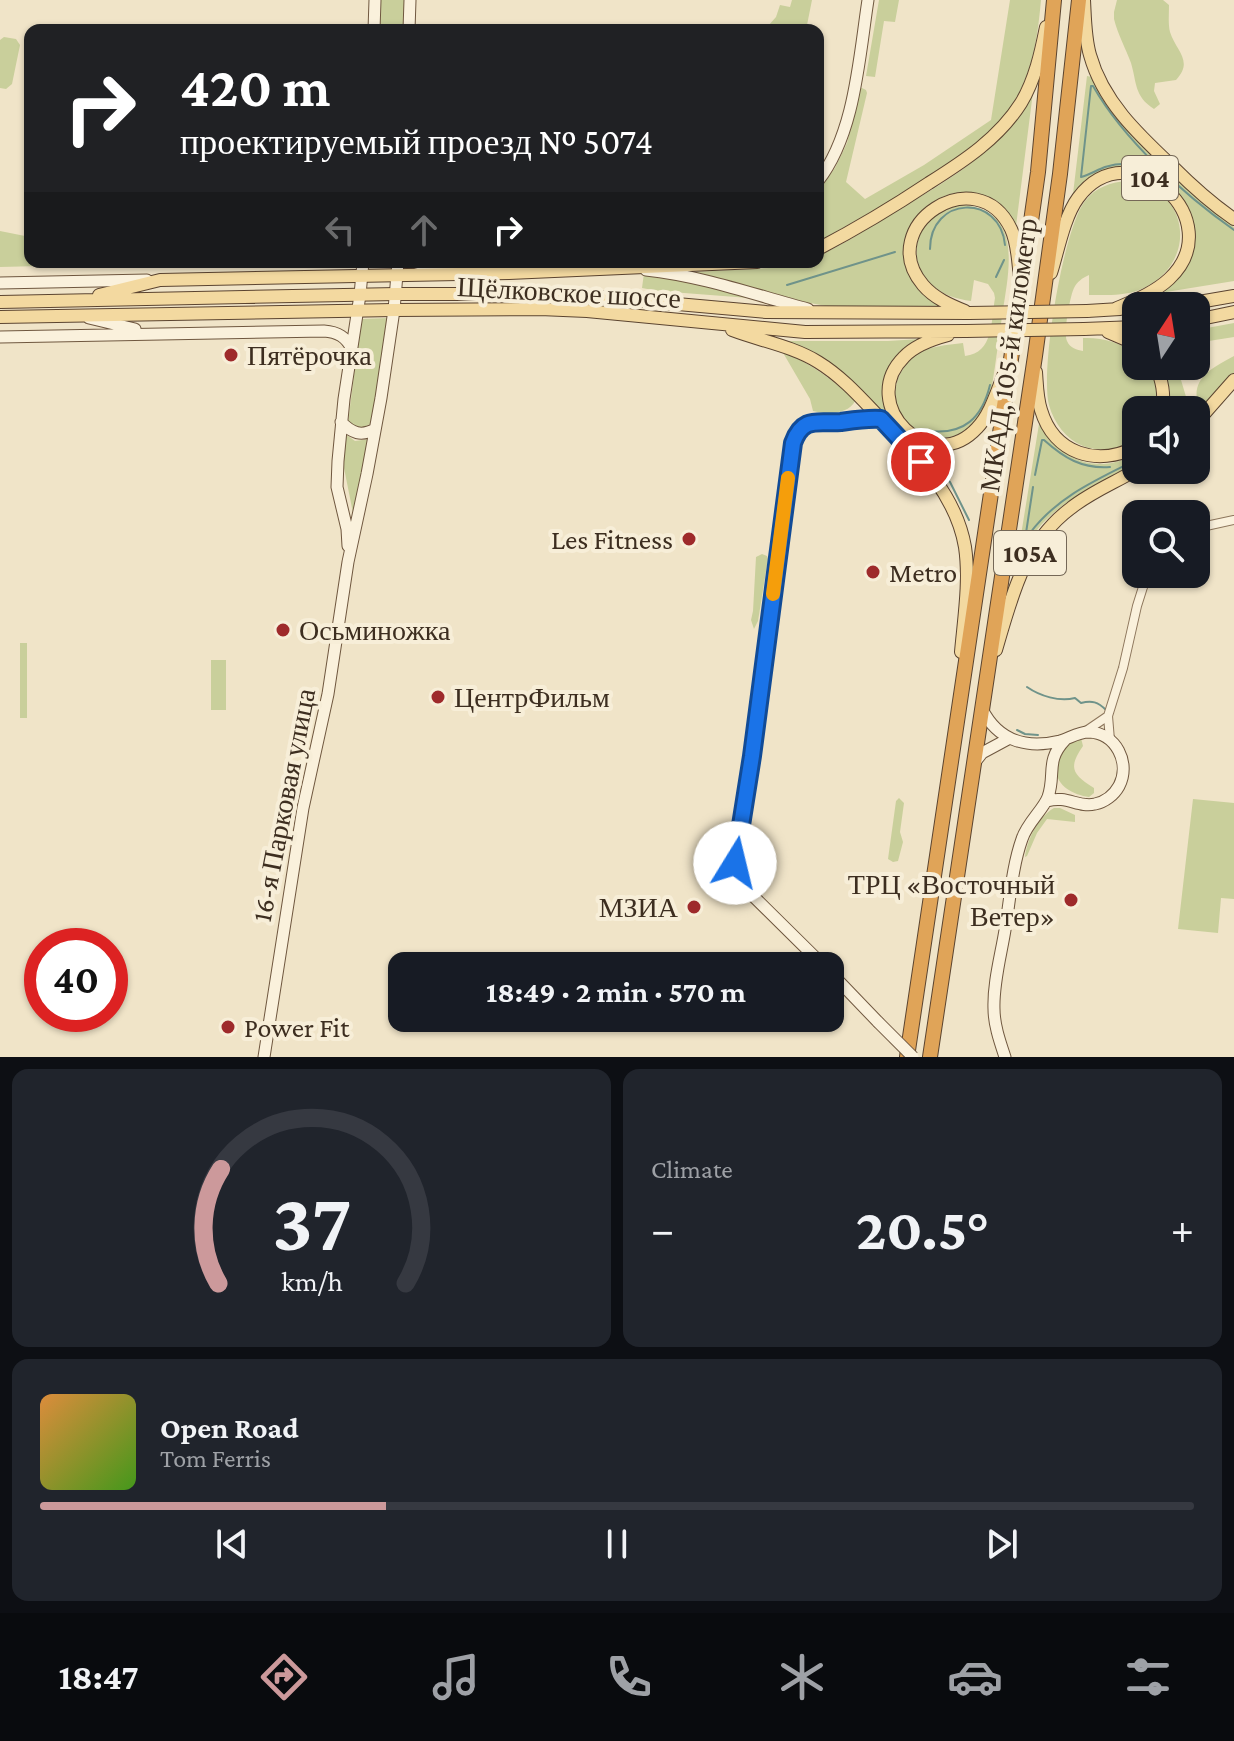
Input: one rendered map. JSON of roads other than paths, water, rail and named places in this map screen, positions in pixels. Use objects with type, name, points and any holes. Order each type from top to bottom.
[{"type":"highway","name":"МКАД, 105-й километр","points":[[907,1057],[1013,353],[1038,172],[1053,0]]},
{"type":"highway","name":"МКАД, 105-й километр","points":[[930,1057],[1044,295],[1081,0]]},
{"type":"main road","points":[[824,246],[959,163],[1001,128],[1023,100],[1031,83],[1053,0]]},
{"type":"main road","points":[[1081,0],[1090,55],[1101,83],[1114,104],[1134,130],[1234,219]]},
{"type":"main road","name":"104","points":[[1044,295],[1071,209],[1077,199],[1094,183],[1105,178],[1117,174],[1140,175],[1162,185],[1178,202],[1187,223],[1187,247],[1178,269],[1170,278],[1143,296],[1115,309]]},
{"type":"main road","points":[[968,313],[930,292],[912,264],[911,247],[915,230],[924,216],[938,205],[962,199],[979,201],[994,209],[1014,237],[1021,292]]},
{"type":"main road","points":[[77,300],[160,280],[363,276],[398,269],[624,268]]},
{"type":"main road","name":"Щёлковское шоссе","points":[[0,302],[564,294],[766,312],[968,313],[1122,308]]},
{"type":"main road","points":[[1210,300],[1234,296]]},
{"type":"main road","name":"Щёлковское шоссе","points":[[0,317],[357,310],[563,310],[805,332],[1122,328]]},
{"type":"main road","points":[[1210,317],[1234,312]]},
{"type":"main road","points":[[719,324],[809,357],[839,377],[921,462],[941,488],[965,547],[957,727]]},
{"type":"main road","points":[[1088,329],[1122,337]]},
{"type":"main road","points":[[964,331],[912,350],[896,365],[889,397],[891,408],[901,427],[919,440],[951,443],[979,427],[1013,353]]},
{"type":"main road","points":[[1035,356],[1040,409],[1063,444],[1074,451],[1099,457],[1122,453]]},
{"type":"main road","points":[[1210,407],[1234,380]]},
{"type":"main road","name":"105A","points":[[986,683],[1021,568],[1033,547],[1050,524],[1072,507],[1122,478]]},
{"type":"street","points":[[374,24],[375,0]]},
{"type":"street","points":[[409,24],[410,0]]},
{"type":"street","points":[[824,172],[837,151],[846,126],[868,0]]},
{"type":"street","name":"16-я Парковая улица","points":[[348,562],[347,529],[337,487],[341,422],[363,268]]},
{"type":"street","points":[[624,268],[684,276],[824,313]]},
{"type":"street","name":"16-я Парковая улица","points":[[264,1057],[303,808],[328,694],[348,562],[375,429],[398,269]]},
{"type":"street","points":[[0,283],[160,280]]},
{"type":"street","points":[[77,316],[161,334]]},
{"type":"street","points":[[0,337],[333,331],[344,337],[352,349]]},
{"type":"street","points":[[850,420],[859,396]]},
{"type":"street","points":[[810,952],[744,887],[735,863],[795,436],[803,426],[812,422],[881,419]]},
{"type":"street","points":[[341,422],[357,434],[375,429]]},
{"type":"street","points":[[1210,525],[1234,520]]},
{"type":"street","points":[[1110,740],[1110,711],[1144,588]]},
{"type":"street","points":[[982,709],[993,727],[1008,739],[1040,745],[1065,740]]},
{"type":"street","points":[[1084,732],[1110,711]]},
{"type":"street","points":[[1005,1057],[993,1010],[1022,837],[1047,801],[1052,759],[1065,740],[1084,732],[1100,734],[1118,748],[1123,759],[1122,781],[1106,799],[1095,804],[1057,798],[1047,801]]},
{"type":"street","points":[[975,762],[982,753],[1008,739]]},
{"type":"street","points":[[1040,745],[1052,759]]},
{"type":"street","points":[[1051,772],[1060,792],[1069,799]]},
{"type":"street","points":[[844,987],[913,1057]]},
{"type":"waterway","points":[[1167,176],[1145,166],[1121,164],[1081,177],[1091,86],[1156,165],[1234,230]]},
{"type":"waterway","points":[[930,249],[933,231],[941,219],[952,211],[966,208],[979,209],[991,216],[1000,228],[1005,245]]},
{"type":"waterway","points":[[787,285],[895,252]]},
{"type":"waterway","points":[[996,277],[1004,260]]},
{"type":"waterway","points":[[929,431],[952,430],[970,422],[982,407],[990,385]]},
{"type":"waterway","points":[[1035,475],[1042,440],[1074,461],[1110,467]]},
{"type":"waterway","points":[[929,455],[950,482],[969,520]]},
{"type":"waterway","points":[[1026,534],[1065,499],[1122,467]]},
{"type":"waterway","points":[[1026,533],[1033,487]]},
{"type":"waterway","points":[[1027,687],[1050,697],[1075,698],[1081,703],[1095,702],[1106,710]]},
{"type":"waterway","points":[[1017,730],[1038,735]]},
{"type":"place","name":"Пятёрочка","points":[[231,355]]},
{"type":"place","name":"Les Fitness","points":[[689,539]]},
{"type":"place","name":"Metro","points":[[873,572]]},
{"type":"place","name":"Осьминожка","points":[[283,630]]},
{"type":"place","name":"ЦентрФильм","points":[[438,697]]},
{"type":"place","name":"ТРЦ «Восточный Ветер»","points":[[1071,900]]},
{"type":"place","name":"МЗИА","points":[[694,907]]},
{"type":"place","name":"Power Fit","points":[[228,1027]]}]
